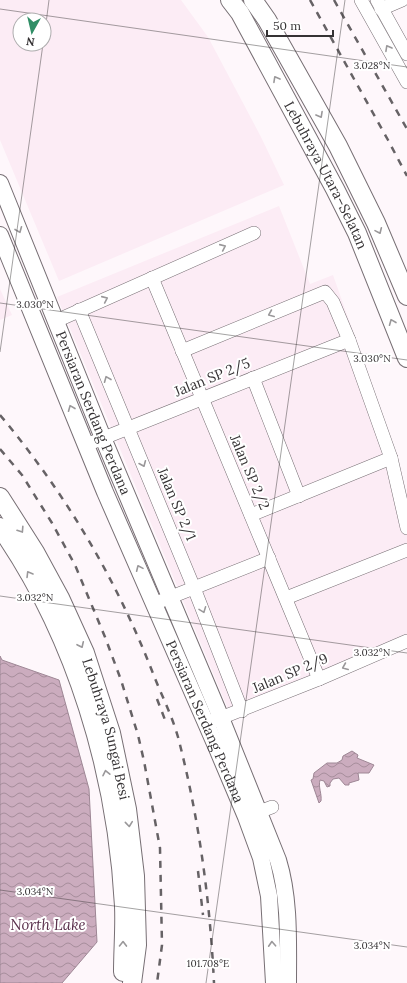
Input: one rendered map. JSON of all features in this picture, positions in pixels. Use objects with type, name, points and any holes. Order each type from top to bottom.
[{"type":"highway","name":"Lebuhraya Utara–Selatan","points":[[230,0],[240,13],[336,189],[357,233],[407,358]]},
{"type":"highway","name":"Lebuhraya Utara–Selatan","points":[[253,0],[267,20],[338,146],[376,223],[407,296]]},
{"type":"highway","name":"Lebuhraya Sungai Besi","points":[[0,497],[35,552],[60,598],[85,653],[111,733],[127,809],[135,876],[136,945],[132,983]]},
{"type":"highway","name":"Lebuhraya Sungai Besi","points":[[0,527],[33,581],[44,603],[69,658],[94,726],[110,794],[118,838],[124,907],[122,983]]},
{"type":"main road","name":"Persiaran Serdang Perdana","points":[[2,192],[170,597],[214,721]]},
{"type":"main road","name":"Persiaran Serdang Perdana","points":[[0,235],[154,604],[259,812],[282,872],[288,938],[288,983]]},
{"type":"main road","points":[[32,313],[35,302],[40,296],[45,294]]},
{"type":"main road","name":"Persiaran Serdang Perdana","points":[[259,812],[262,858],[269,896],[274,983]]},
{"type":"street","points":[[361,0],[407,82]]},
{"type":"street","points":[[402,0],[379,5],[407,54]]},
{"type":"street","points":[[56,321],[254,233]]},
{"type":"street","name":"Jalan SP 2/2","points":[[152,278],[319,678]]},
{"type":"street","points":[[182,351],[325,292],[333,302],[349,340],[391,458],[407,528]]},
{"type":"street","name":"Jalan SP 2/1","points":[[80,310],[194,588],[242,711]]},
{"type":"street","name":"Jalan SP 2/5","points":[[86,444],[349,340]]},
{"type":"street","points":[[253,378],[300,496]]},
{"type":"street","points":[[251,516],[391,458]]},
{"type":"street","points":[[286,598],[407,550]]},
{"type":"street","points":[[154,604],[269,558]]},
{"type":"street","name":"Jalan SP 2/9","points":[[214,721],[242,711],[407,641]]},
{"type":"shaded area","points":[[0,0],[181,0],[208,37],[261,137],[284,185],[59,281],[0,140]]},
{"type":"shaded area","points":[[279,206],[310,284],[333,275],[399,462],[407,496],[407,646],[233,721],[57,297]]},
{"type":"shaded area","points":[[0,289],[12,315],[0,320]]},
{"type":"water","name":"North Lake","points":[[0,656],[2,660],[59,680],[89,789],[97,942],[62,983],[0,983]]},
{"type":"water","points":[[352,751],[358,755],[357,758],[374,765],[369,773],[358,773],[359,780],[349,783],[349,785],[345,785],[339,778],[333,779],[330,786],[327,787],[324,781],[320,780],[319,785],[321,801],[319,803],[311,780],[313,779],[314,773],[327,763],[337,763],[342,760],[343,756]]},
{"type":"railway","points":[[310,0],[407,176]]},
{"type":"railway","points":[[334,0],[407,129]]},
{"type":"railway","points":[[0,415],[47,476],[88,539],[124,606],[173,721],[185,767],[198,829],[210,921],[214,983]]},
{"type":"railway","points":[[0,449],[22,475],[52,523],[75,565],[121,680],[138,735],[160,848],[162,945],[157,983]]},
{"type":"railway","points":[[157,699],[167,725]]},
{"type":"railway","points":[[198,871],[203,915]]}]
